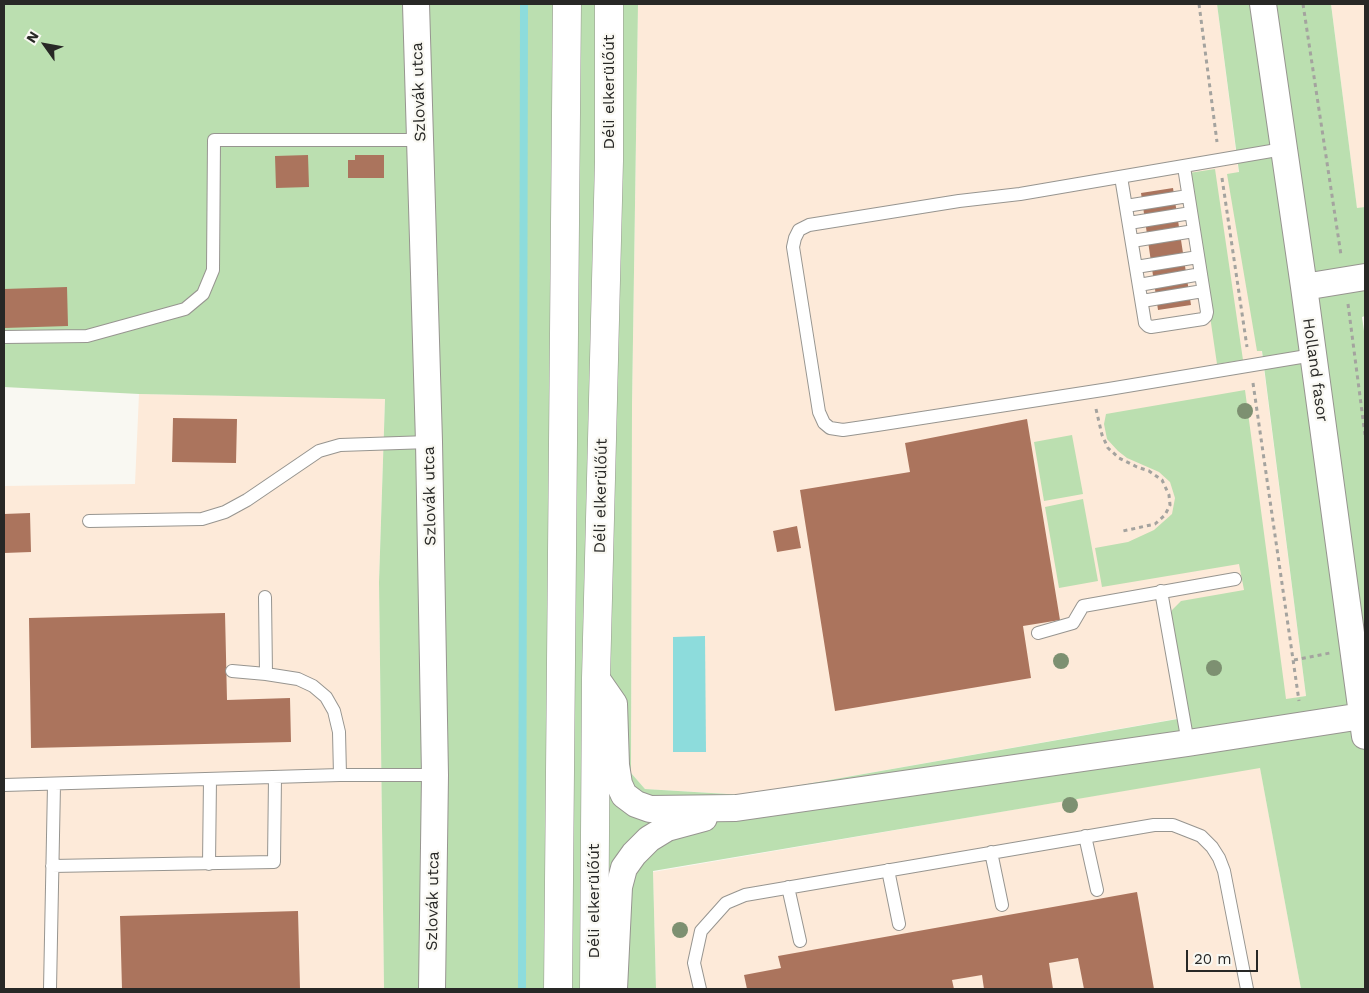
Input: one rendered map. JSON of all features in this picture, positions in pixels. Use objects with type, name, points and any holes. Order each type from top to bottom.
[{"type":"main road","points":[[558,989],[567,4]]},
{"type":"main road","name":"Déli elkerülőút","points":[[594,989],[596,678],[609,161],[610,4]]},
{"type":"street","name":"Szlovák utca","points":[[416,4],[429,442],[435,776],[432,989]]},
{"type":"street","name":"Holland fasor","points":[[1263,4],[1364,722]]},
{"type":"street","points":[[1304,287],[1355,278]]},
{"type":"street","points":[[596,678],[614,704],[616,765],[619,784],[624,795],[636,804],[650,809],[736,808],[1188,743],[1364,722]]},
{"type":"street","points":[[614,989],[618,887],[624,868],[634,854],[649,839],[667,828],[736,808]]},
{"type":"lane","points":[[4,337],[87,336],[185,309],[203,294],[213,270],[214,140],[420,140]]},
{"type":"lane","points":[[1283,150],[1020,194],[958,201],[808,225],[799,230],[795,238],[794,247],[820,412],[824,423],[830,428],[843,430],[1109,389],[1313,354]]},
{"type":"lane","points":[[1121,177],[1145,324],[1148,326],[1203,319],[1207,312],[1184,167]]},
{"type":"lane","points":[[1126,206],[1188,196]]},
{"type":"lane","points":[[1129,223],[1191,213]]},
{"type":"lane","points":[[1132,240],[1194,231]]},
{"type":"lane","points":[[1136,267],[1198,257]]},
{"type":"lane","points":[[1139,285],[1201,274]]},
{"type":"lane","points":[[1142,301],[1203,291]]},
{"type":"lane","points":[[89,521],[202,519],[225,512],[248,500],[319,451],[340,445],[429,442]]},
{"type":"lane","points":[[1038,633],[1073,623],[1083,606],[1235,579]]},
{"type":"lane","points":[[1161,591],[1188,743]]},
{"type":"lane","points":[[265,597],[266,674]]},
{"type":"lane","points":[[232,671],[298,679],[313,686],[326,698],[334,711],[339,732],[340,775]]},
{"type":"lane","points":[[4,785],[340,775],[435,776]]},
{"type":"lane","points":[[52,866],[274,862],[275,777]]},
{"type":"lane","points":[[209,864],[210,780]]},
{"type":"lane","points":[[50,989],[54,785]]},
{"type":"lane","points":[[700,989],[694,963],[701,931],[726,903],[745,895],[1085,836],[1154,825],[1173,825],[1201,836],[1219,858],[1224,871],[1247,989]]},
{"type":"lane","points":[[1085,836],[1097,890]]},
{"type":"lane","points":[[991,852],[1002,905]]},
{"type":"lane","points":[[888,870],[899,924]]},
{"type":"lane","points":[[788,887],[800,941]]},
{"type":"path","points":[[1303,4],[1355,278],[1365,435]]},
{"type":"path","points":[[1094,401],[1102,435],[1108,448],[1119,458],[1137,467],[1149,470],[1162,480],[1169,495],[1170,505],[1165,515],[1155,524],[1123,531]]},
{"type":"shaded area","points":[[638,4],[1217,4],[1306,696],[744,795],[645,789],[631,773],[632,405]]},
{"type":"shaded area","points":[[1331,4],[1365,4],[1365,207],[1357,209]]},
{"type":"shaded area","points":[[139,394],[385,398],[379,582],[384,989],[4,989],[4,486],[135,484]]},
{"type":"shaded area","points":[[1260,767],[1301,989],[656,989],[653,872]]},
{"type":"green space","points":[[4,4],[638,4],[632,405],[631,773],[645,789],[744,795],[1189,717],[1170,618],[1172,610],[1181,601],[1244,590],[1239,564],[1102,587],[1095,548],[1128,542],[1154,530],[1172,514],[1175,498],[1170,482],[1159,472],[1127,458],[1107,439],[1104,424],[1106,414],[1245,390],[1286,699],[1306,696],[1262,351],[1257,351],[1227,174],[1239,172],[1217,4],[1331,4],[1357,208],[1365,207],[1365,316],[1362,317],[1365,338],[1365,989],[1301,989],[1260,768],[653,871],[656,989],[384,989],[379,582],[385,399],[139,394],[4,387]]},
{"type":"green space","points":[[1215,169],[1243,360],[1217,364],[1189,173]]},
{"type":"green space","points":[[1072,435],[1083,494],[1044,501],[1034,442]]},
{"type":"green space","points":[[1083,499],[1098,581],[1059,588],[1045,507]]},
{"type":"water","points":[[705,636],[706,752],[673,752],[673,637]]},
{"type":"building","points":[[308,155],[309,187],[276,188],[275,156]]},
{"type":"building","points":[[355,155],[384,155],[384,178],[348,178],[348,160],[355,160]]},
{"type":"building","points":[[1173,188],[1191,305],[1158,310],[1141,193]]},
{"type":"building","points":[[67,287],[68,326],[4,328],[4,289]]},
{"type":"building","points":[[173,418],[237,419],[236,463],[172,462]]},
{"type":"building","points":[[1027,419],[1060,620],[1023,626],[1031,678],[835,711],[800,490],[910,472],[905,443]]},
{"type":"building","points":[[30,513],[31,552],[4,553],[4,514]]},
{"type":"building","points":[[797,526],[801,548],[777,552],[773,531]]},
{"type":"building","points":[[225,613],[227,700],[290,698],[291,742],[31,748],[29,618]]},
{"type":"building","points":[[1137,892],[1154,989],[1084,989],[1078,958],[1049,963],[1053,989],[984,989],[982,975],[952,980],[954,989],[747,989],[744,975],[781,968],[778,956]]},
{"type":"building","points":[[298,911],[300,989],[122,989],[120,916]]},
{"type":"waterway","points":[[522,989],[524,4]]}]
